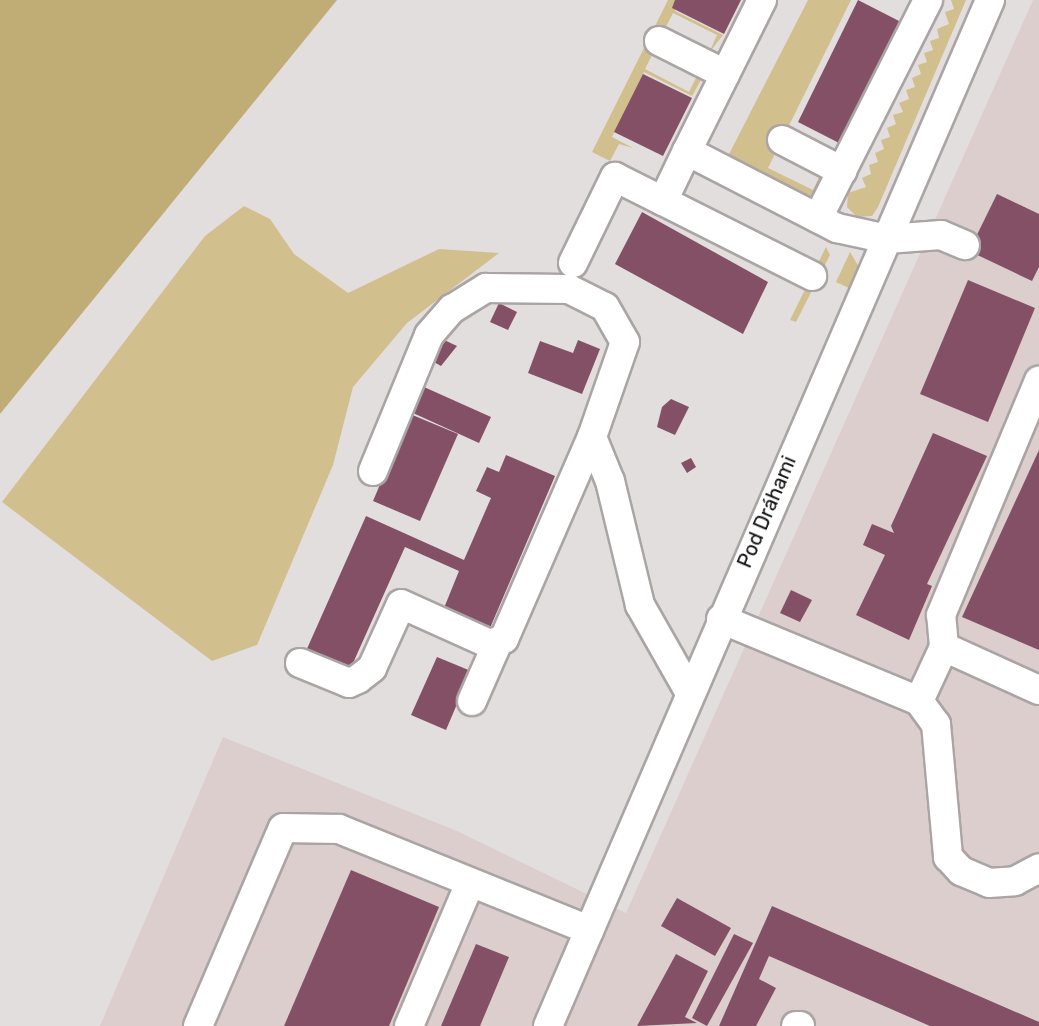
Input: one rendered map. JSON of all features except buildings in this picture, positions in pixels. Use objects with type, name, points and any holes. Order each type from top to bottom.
[{"type":"street","points":[[663,201],[762,0]]},
{"type":"street","points":[[818,218],[928,0]]},
{"type":"street","name":"Pod Dráhami","points":[[548,1026],[990,0]]},
{"type":"street","points":[[659,41],[725,74]]},
{"type":"street","points":[[782,140],[842,171]]},
{"type":"street","points":[[687,150],[818,218],[887,239],[941,235],[965,245]]},
{"type":"street","points":[[573,263],[615,177],[812,276]]},
{"type":"street","points":[[373,471],[429,335],[452,309],[486,288],[569,289],[605,307],[625,342],[592,436],[509,629],[496,644],[472,701]]},
{"type":"street","points":[[919,701],[944,647],[941,615],[1039,381]]},
{"type":"street","points":[[592,436],[610,482],[640,605],[690,693]]},
{"type":"street","points":[[300,663],[348,683],[358,680],[372,668],[402,604],[496,644]]},
{"type":"street","points":[[722,620],[919,701],[936,724],[948,857],[961,871],[989,883],[1015,881],[1039,868]]},
{"type":"street","points":[[944,647],[1039,690]]},
{"type":"street","points":[[198,1026],[283,828],[339,829],[589,930]]},
{"type":"street","points":[[409,1026],[470,883]]},
{"type":"shaded area","points":[[0,0],[337,0],[0,414]]},
{"type":"shaded area","points":[[668,0],[675,0],[675,11],[723,35],[709,53],[717,35],[673,13],[645,69],[689,92],[698,74],[702,78],[692,96],[644,72],[612,137],[633,148],[619,144],[610,161],[592,152]]},
{"type":"shaded area","points":[[808,0],[851,0],[768,168],[813,190],[821,173],[825,177],[813,197],[727,158]]},
{"type":"shaded area","points":[[951,0],[966,0],[878,207],[872,216],[857,217],[847,207],[848,193],[866,187],[862,178],[871,174],[869,165],[878,162],[875,153],[884,149],[881,140],[890,137],[887,128],[896,124],[893,115],[903,112],[899,103],[909,99],[906,90],[915,87],[912,78],[921,74],[918,65],[927,62],[924,53],[933,50],[930,41],[939,38],[937,29],[949,24],[945,12],[954,9]]},
{"type":"shaded area","points":[[1033,0],[1039,0],[1039,1026],[100,1026],[223,737],[457,831],[626,913]]},
{"type":"shaded area","points":[[244,206],[270,219],[294,254],[348,293],[439,249],[499,253],[407,323],[353,387],[333,465],[257,645],[212,661],[2,502],[205,236]]},
{"type":"shaded area","points":[[826,247],[830,255],[796,322],[790,320]]},
{"type":"shaded area","points":[[850,252],[859,267],[855,291],[836,282]]}]
